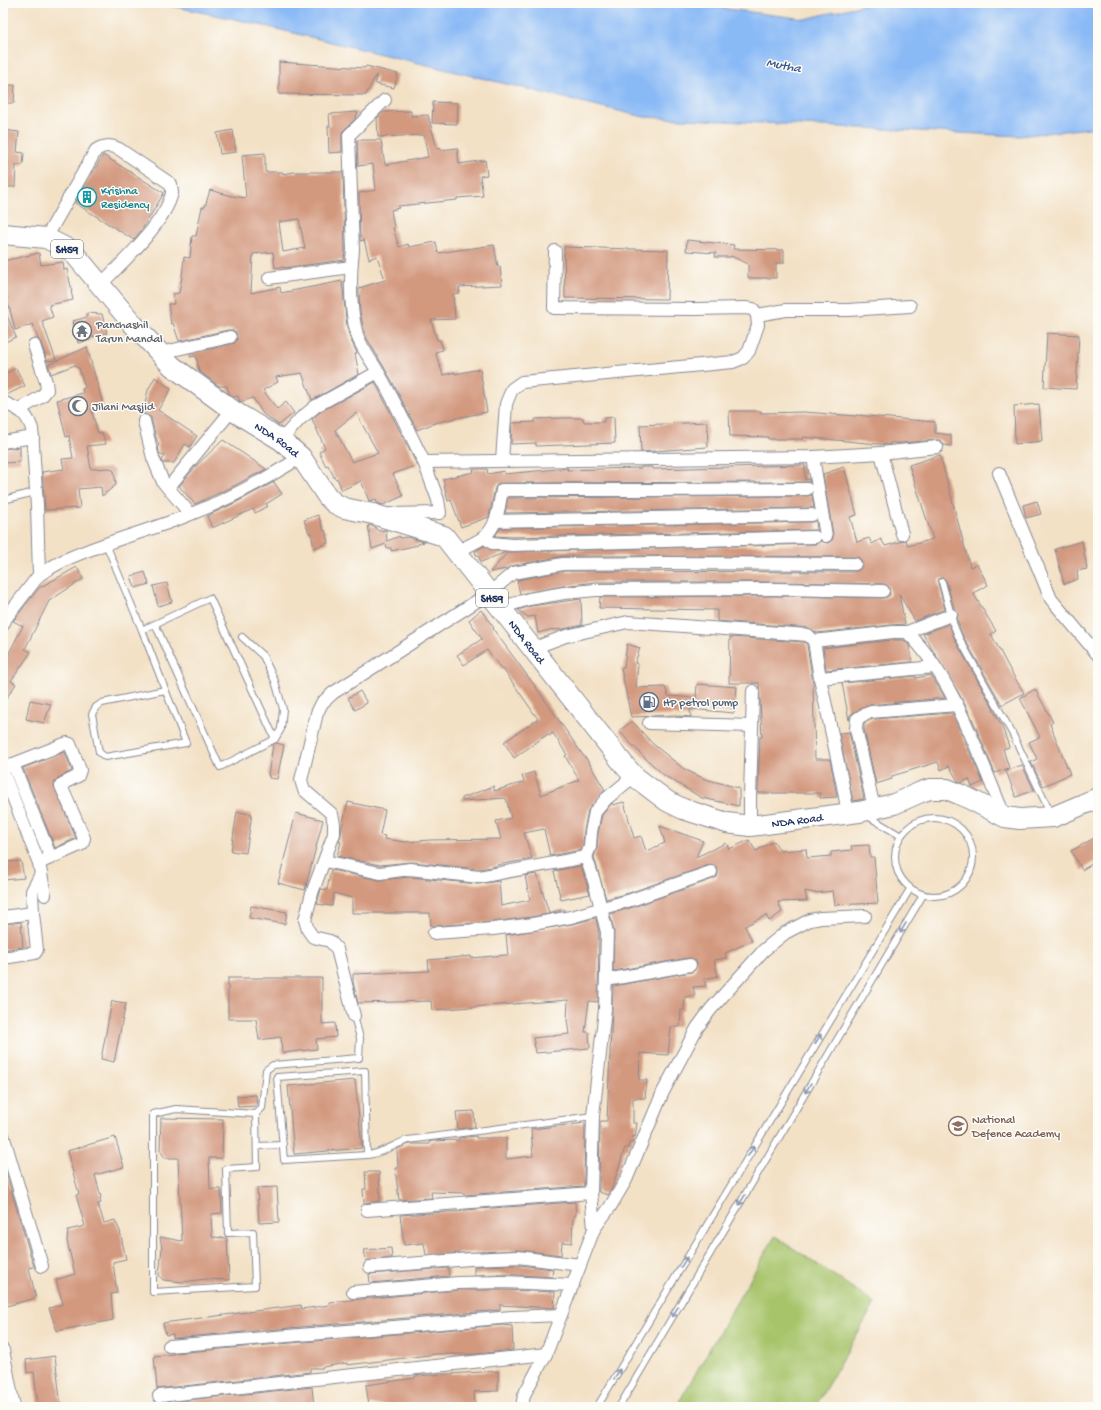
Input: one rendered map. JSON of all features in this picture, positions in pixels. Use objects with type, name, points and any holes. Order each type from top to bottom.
[{"type":"main road","name":"NDA Road","points":[[3,234],[46,238],[72,251],[132,323],[172,366],[232,410],[281,440],[301,457],[327,496],[334,503],[344,508],[373,514],[444,536],[531,649],[625,766],[634,776],[667,801],[683,809],[727,823],[750,826],[861,811],[894,804],[930,789],[948,789],[966,796],[1005,817],[1020,820],[1053,818],[1096,802]]},
{"type":"street","points":[[373,514],[440,513],[438,500],[424,462],[378,372],[364,351],[358,336],[353,315],[351,267],[353,250],[349,135],[384,100]]},
{"type":"street","points":[[46,238],[96,150],[102,146],[110,146],[119,149],[171,184],[172,192],[164,211],[106,292]]},
{"type":"street","points":[[502,460],[506,404],[512,389],[522,382],[733,362],[743,358],[749,351],[758,325],[758,315],[753,309],[745,308],[554,308],[555,251]]},
{"type":"street","points":[[269,278],[351,267]]},
{"type":"street","points":[[758,315],[786,310],[848,310],[910,306]]},
{"type":"street","points":[[160,353],[230,337]]},
{"type":"street","points":[[19,410],[42,396],[47,390],[46,382],[34,345]]},
{"type":"street","points":[[281,440],[300,419],[316,406],[378,372]]},
{"type":"street","points":[[3,402],[19,410],[28,419],[33,437],[39,575]]},
{"type":"street","points":[[168,488],[232,410]]},
{"type":"street","points":[[144,421],[153,458],[163,482],[186,509]]},
{"type":"street","points":[[3,442],[33,437]]},
{"type":"street","points":[[424,462],[813,457],[881,453],[937,447]]},
{"type":"street","points":[[881,453],[902,534]]},
{"type":"street","points":[[4,620],[39,575],[64,560],[190,515],[225,500],[269,477],[301,457]]},
{"type":"street","points":[[484,537],[492,543],[512,545],[820,537],[813,457]]},
{"type":"street","points":[[999,473],[1051,599],[1098,655]]},
{"type":"street","points":[[456,552],[484,537],[492,527],[502,490],[807,489]]},
{"type":"street","points":[[494,521],[812,515]]},
{"type":"street","points":[[354,1016],[337,949],[330,941],[313,937],[308,930],[305,920],[312,893],[334,834],[334,824],[332,814],[304,790],[301,780],[317,713],[322,703],[333,693],[494,601],[513,573],[563,564],[855,564]]},
{"type":"street","points":[[494,601],[528,599],[564,593],[596,590],[775,589],[883,591]]},
{"type":"street","points":[[814,641],[893,632],[906,632],[951,615]]},
{"type":"street","points":[[531,649],[566,636],[628,622],[808,635],[814,641],[820,678],[843,786],[861,811]]},
{"type":"street","points":[[906,632],[918,642],[957,705],[1005,817]]},
{"type":"street","points":[[820,678],[934,667]]},
{"type":"street","points":[[750,826],[753,691]]},
{"type":"street","points":[[861,811],[856,728],[857,719],[862,715],[871,712],[957,705]]},
{"type":"street","points":[[649,723],[752,726]]},
{"type":"street","points":[[3,958],[35,953],[37,947],[32,891],[40,869],[51,858],[82,844],[84,841],[61,786],[62,784],[78,776],[80,773],[70,744],[63,744],[8,766],[51,858]]},
{"type":"street","points":[[3,772],[40,869],[45,895]]},
{"type":"street","points":[[594,1229],[591,1193],[592,1116],[605,1009],[607,932],[594,881],[586,857],[590,847],[595,812],[606,799],[634,776]]},
{"type":"street","points":[[325,860],[380,873],[410,869],[479,877],[586,857]]},
{"type":"street","points":[[434,933],[493,929],[571,917],[631,900],[711,872]]},
{"type":"street","points":[[3,917],[33,912]]},
{"type":"street","points":[[522,1407],[524,1395],[546,1354],[594,1229],[610,1207],[626,1180],[664,1092],[697,1028],[711,1009],[764,950],[785,934],[810,920],[865,916]]},
{"type":"street","points":[[606,980],[690,964]]},
{"type":"street","points":[[3,1135],[42,1266]]},
{"type":"street","points":[[367,1210],[591,1193]]},
{"type":"street","points":[[370,1267],[470,1259],[518,1257],[580,1265]]},
{"type":"street","points":[[353,1292],[458,1283],[503,1282],[573,1285]]},
{"type":"street","points":[[169,1346],[512,1317],[561,1315]]},
{"type":"street","points":[[3,1350],[14,1407]]},
{"type":"street","points":[[159,1396],[546,1354]]},
{"type":"lane","points":[[3,500],[36,492]]},
{"type":"lane","points":[[106,544],[142,630],[186,743],[105,757],[99,752],[92,714],[96,707],[102,703],[165,690]]},
{"type":"lane","points":[[942,582],[959,638],[1012,733],[1053,818]]},
{"type":"lane","points":[[142,630],[210,598],[275,739]]},
{"type":"lane","points":[[155,624],[220,767],[275,739],[281,729],[283,709],[276,681],[263,656],[242,637]]},
{"type":"lane","points":[[861,811],[901,836]]},
{"type":"lane","points":[[932,818],[946,820],[958,826],[967,836],[972,848],[973,862],[969,875],[961,886],[950,893],[936,897],[923,895],[910,889],[902,881],[897,870],[895,858],[896,846],[901,836],[909,827],[919,821],[932,818]]},
{"type":"lane","points":[[597,1407],[910,889]]},
{"type":"lane","points":[[619,1407],[923,895]]},
{"type":"lane","points":[[256,1114],[176,1109],[153,1114],[153,1292],[255,1286],[253,1232],[228,1233],[226,1169],[257,1167],[256,1114],[262,1108],[266,1070],[273,1065],[359,1058],[360,1038],[354,1016]]},
{"type":"lane","points":[[367,1155],[365,1071],[277,1077],[284,1160],[367,1155],[383,1151],[408,1140],[592,1116]]},
{"type":"lane","points":[[257,1146],[283,1145]]},
{"type":"green space","points":[[775,1236],[875,1303],[815,1407],[676,1407]]},
{"type":"water","name":"Mutha","points":[[156,3],[680,3],[805,19],[871,3],[1098,3],[1098,127],[1019,136],[644,117],[235,19]]},
{"type":"building","points":[[279,62],[365,68],[366,66],[398,74],[394,88],[376,84],[376,75],[366,95],[279,94]]},
{"type":"building","points":[[3,85],[15,85],[14,103],[3,103]]},
{"type":"building","points":[[433,102],[458,103],[457,124],[432,123]]},
{"type":"building","points":[[411,111],[411,116],[428,115],[437,149],[457,148],[459,164],[485,160],[487,175],[480,176],[483,196],[398,206],[399,208],[391,210],[393,228],[399,247],[408,244],[409,247],[436,242],[438,253],[494,245],[498,267],[500,266],[502,285],[459,287],[460,293],[453,294],[455,319],[431,320],[437,340],[440,340],[443,350],[435,352],[443,375],[480,369],[487,412],[435,423],[417,430],[391,379],[366,337],[360,313],[359,292],[359,288],[385,280],[377,256],[369,259],[364,240],[360,241],[359,193],[376,190],[373,164],[358,166],[357,140],[381,140],[385,165],[428,157],[424,135],[378,137],[377,118],[384,112]]},
{"type":"building","points":[[358,112],[355,119],[342,132],[342,152],[329,153],[329,114]]},
{"type":"building","points":[[3,130],[19,132],[17,152],[24,153],[23,165],[16,165],[15,187],[3,187]]},
{"type":"building","points":[[233,130],[236,152],[220,154],[217,133]]},
{"type":"building","points":[[265,153],[265,172],[283,172],[283,174],[294,172],[343,172],[344,260],[275,268],[273,252],[253,254],[251,293],[280,287],[281,293],[342,281],[347,327],[357,353],[355,354],[359,374],[312,400],[302,373],[276,377],[278,382],[263,390],[277,409],[286,402],[294,413],[279,425],[263,414],[253,398],[240,402],[238,396],[234,397],[229,393],[227,386],[219,386],[199,371],[196,356],[190,357],[190,354],[235,343],[237,339],[236,332],[233,330],[228,330],[179,341],[173,323],[171,324],[168,304],[174,304],[173,294],[179,293],[184,257],[190,258],[192,236],[196,236],[202,207],[205,207],[210,190],[246,198],[242,155]],"holes":[[[299,219],[305,248],[283,252],[279,222]]]},
{"type":"building","name":"Krishna Residency","points":[[103,155],[164,193],[134,240],[75,203]]},
{"type":"building","points":[[687,240],[734,245],[733,249],[784,250],[784,263],[776,263],[776,278],[748,278],[748,264],[731,256],[715,257],[716,253],[686,251]]},
{"type":"building","points":[[564,247],[668,250],[667,299],[565,298]]},
{"type":"building","points":[[39,253],[41,265],[63,262],[64,270],[67,269],[72,291],[73,300],[49,305],[53,317],[42,321],[56,360],[47,361],[33,324],[15,330],[6,294],[3,295],[3,261]]},
{"type":"building","points":[[3,306],[16,337],[3,343]]},
{"type":"building","points":[[87,313],[102,314],[107,333],[78,343],[73,321],[87,317]]},
{"type":"building","points":[[1047,333],[1079,335],[1076,389],[1044,387]]},
{"type":"building","points":[[87,347],[103,405],[91,408],[98,433],[102,433],[106,444],[87,446],[91,469],[110,468],[114,471],[116,485],[102,496],[101,487],[78,489],[80,508],[45,510],[42,472],[64,469],[62,459],[73,458],[69,436],[66,437],[57,400],[83,393],[82,389],[85,388],[79,368],[75,365],[51,374],[48,365]]},
{"type":"building","points":[[16,368],[25,386],[6,395],[3,389],[3,375]]},
{"type":"building","points":[[155,377],[171,389],[158,410],[197,436],[190,447],[185,444],[174,463],[163,463],[162,460],[165,456],[159,453],[159,443],[157,441],[151,417],[143,413],[148,390]]},
{"type":"building","points":[[375,382],[417,465],[393,474],[403,496],[383,505],[377,503],[376,499],[369,501],[361,481],[342,490],[337,478],[335,479],[328,465],[326,466],[319,452],[325,448],[312,419],[320,412]],"holes":[[[356,413],[378,453],[352,462],[335,430]]]},
{"type":"building","points":[[1039,404],[1042,441],[1015,444],[1014,406]]},
{"type":"building","points":[[729,411],[761,411],[761,413],[804,412],[935,422],[935,433],[951,435],[951,446],[944,445],[940,440],[890,443],[889,445],[803,437],[803,439],[768,439],[768,437],[730,436]]},
{"type":"building","points":[[614,417],[615,443],[536,446],[536,443],[511,444],[512,423],[535,422],[535,419],[565,418],[583,418],[584,422],[604,422],[604,418]]},
{"type":"building","points":[[707,422],[708,447],[641,452],[640,425]]},
{"type":"building","points":[[223,440],[266,469],[195,504],[179,486],[197,465]]},
{"type":"building","points":[[20,447],[20,462],[3,463],[3,449]]},
{"type":"building","points":[[940,455],[970,567],[977,564],[988,585],[973,593],[996,631],[991,634],[1024,693],[1002,705],[963,636],[957,620],[958,613],[954,608],[946,581],[943,578],[939,579],[938,583],[945,609],[915,621],[899,594],[905,624],[817,633],[809,628],[717,621],[717,610],[599,608],[600,597],[775,596],[883,598],[890,595],[889,587],[883,584],[775,582],[596,582],[520,594],[517,580],[564,571],[855,572],[859,570],[862,564],[858,557],[563,556],[490,572],[508,552],[815,544],[821,541],[828,543],[833,539],[833,535],[823,474],[844,467],[857,515],[850,517],[857,542],[869,538],[872,544],[881,539],[885,546],[906,540],[908,546],[933,539],[909,465]]},
{"type":"building","points":[[805,465],[805,480],[809,479],[810,482],[498,483],[495,488],[489,517],[461,527],[451,500],[448,501],[443,479],[474,472],[473,469],[487,469],[488,474],[504,471],[504,474],[568,468],[567,470],[641,467],[652,467],[652,469]]},
{"type":"building","points":[[274,482],[282,494],[266,504],[268,506],[255,513],[253,509],[212,528],[207,516]]},
{"type":"building","points":[[812,495],[814,508],[505,513],[508,498]]},
{"type":"building","points":[[1037,501],[1041,514],[1026,518],[1023,505]]},
{"type":"building","points":[[318,515],[324,531],[325,530],[328,543],[314,548],[311,533],[309,533],[304,520]]},
{"type":"building","points":[[816,521],[817,530],[512,537],[495,536],[500,528]]},
{"type":"building","points":[[368,525],[375,527],[378,531],[386,530],[387,541],[400,536],[400,538],[407,537],[424,542],[418,545],[391,551],[391,548],[387,548],[386,544],[372,549]]},
{"type":"building","points":[[1082,541],[1087,569],[1077,571],[1078,579],[1064,584],[1055,549]]},
{"type":"building","points":[[484,546],[491,550],[506,552],[481,562],[475,551]]},
{"type":"building","points":[[77,567],[83,579],[49,601],[25,649],[31,652],[11,681],[16,684],[3,703],[3,652],[8,655],[23,626],[13,621],[39,588]]},
{"type":"building","points":[[145,572],[149,584],[135,588],[131,576]]},
{"type":"building","points":[[167,583],[172,602],[158,606],[153,586]]},
{"type":"building","points":[[581,599],[582,625],[564,629],[553,629],[538,633],[535,616],[528,617],[518,610],[531,606]]},
{"type":"building","points":[[481,610],[494,628],[493,629],[586,758],[605,790],[588,810],[581,850],[550,856],[544,829],[524,833],[532,859],[479,869],[411,862],[380,865],[337,856],[348,802],[385,810],[380,835],[385,836],[384,839],[405,842],[430,840],[501,839],[496,821],[511,818],[506,798],[462,801],[462,798],[494,786],[494,791],[524,782],[522,776],[534,772],[541,795],[579,780],[565,756],[567,755],[553,733],[549,736],[548,734],[514,758],[504,742],[538,719],[503,669],[502,670],[487,650],[464,665],[457,655],[482,639],[469,620]]},
{"type":"building","points":[[949,624],[955,640],[1002,726],[1009,747],[1003,749],[1009,768],[995,773],[971,716],[923,634]]},
{"type":"building","points":[[730,637],[805,642],[807,645],[813,683],[815,759],[830,759],[837,797],[820,798],[820,793],[758,793],[760,737],[762,737],[759,683],[729,683]]},
{"type":"building","points":[[904,640],[909,645],[912,662],[826,670],[823,648]]},
{"type":"building","points":[[627,644],[640,648],[635,663],[638,664],[636,688],[665,687],[668,696],[696,698],[697,684],[737,687],[734,713],[690,709],[691,717],[677,715],[631,717],[621,668],[624,668]]},
{"type":"building","points":[[931,675],[945,698],[869,705],[850,715],[849,720],[842,683],[915,676],[916,678]]},
{"type":"building","points":[[1035,689],[1053,722],[1050,724],[1070,774],[1043,786],[1031,762],[1037,759],[1029,742],[1040,737],[1020,698]]},
{"type":"building","points":[[360,691],[367,703],[355,710],[348,698]]},
{"type":"building","points":[[30,700],[51,704],[44,723],[26,719]]},
{"type":"building","points":[[952,713],[983,782],[972,787],[969,779],[961,783],[958,781],[949,766],[941,770],[938,762],[892,776],[892,779],[876,784],[864,723],[873,719]]},
{"type":"building","points":[[632,721],[653,744],[684,769],[705,779],[739,788],[739,806],[702,798],[665,776],[619,731]]},
{"type":"building","points":[[849,732],[864,799],[853,801],[839,733]]},
{"type":"building","points":[[276,743],[284,745],[277,779],[269,778],[268,775],[273,745]]},
{"type":"building","points":[[65,752],[72,771],[58,778],[55,781],[54,786],[76,838],[55,848],[23,768]]},
{"type":"building","points":[[1022,765],[1034,790],[1016,797],[1006,771]]},
{"type":"building","points":[[624,802],[634,838],[641,836],[646,851],[665,843],[660,826],[703,841],[696,857],[726,843],[729,849],[749,840],[756,851],[774,841],[780,851],[806,849],[807,858],[831,856],[831,852],[852,850],[851,846],[869,845],[870,857],[874,857],[878,903],[835,905],[833,891],[814,893],[805,891],[807,901],[778,902],[782,912],[769,921],[766,915],[745,926],[752,941],[725,953],[726,958],[714,960],[718,976],[704,979],[706,986],[693,987],[695,996],[685,997],[684,1010],[681,1010],[680,1027],[671,1027],[668,1055],[640,1053],[639,1080],[647,1080],[645,1098],[633,1098],[633,1123],[637,1123],[635,1137],[633,1136],[632,1143],[629,1143],[628,1148],[625,1148],[612,1188],[608,1195],[599,1192],[600,1122],[607,1121],[613,986],[691,972],[695,970],[697,964],[695,960],[689,958],[613,971],[614,932],[610,914],[713,879],[717,877],[718,873],[716,866],[709,865],[629,893],[606,899],[594,857],[597,848],[598,833],[602,815],[612,803],[613,805]]},
{"type":"building","points":[[237,812],[252,814],[246,853],[231,851]]},
{"type":"building","points":[[296,813],[323,820],[305,890],[278,883]]},
{"type":"building","points":[[1098,836],[1098,860],[1082,870],[1071,851]]},
{"type":"building","points":[[21,861],[24,878],[3,880],[3,862]]},
{"type":"building","points":[[581,866],[590,894],[561,900],[554,871]]},
{"type":"building","points":[[331,870],[379,880],[410,877],[478,884],[499,881],[501,906],[530,900],[525,876],[537,874],[549,913],[564,909],[564,911],[492,922],[431,926],[430,913],[352,913],[352,898],[334,893],[332,906],[317,904],[321,889],[327,890]]},
{"type":"building","points":[[251,906],[287,912],[285,924],[249,918]]},
{"type":"building","points":[[596,918],[599,933],[598,1002],[589,1001],[585,1032],[589,1032],[590,1048],[536,1053],[533,1038],[569,1034],[567,1020],[568,1000],[432,1010],[431,1001],[358,1003],[353,982],[353,974],[429,971],[428,960],[471,956],[471,958],[508,955],[506,935],[572,924]]},
{"type":"building","points":[[21,922],[23,947],[3,950],[3,924]]},
{"type":"building","points":[[228,978],[322,978],[322,1024],[335,1023],[336,1037],[316,1039],[317,1049],[282,1053],[281,1037],[259,1040],[256,1019],[228,1019]]},
{"type":"building","points":[[112,1001],[126,1003],[114,1062],[101,1059]]},
{"type":"building","points":[[355,1080],[362,1148],[294,1154],[288,1086]]},
{"type":"building","points":[[256,1095],[257,1106],[238,1107],[237,1096]]},
{"type":"building","points":[[474,1111],[475,1127],[458,1129],[456,1112]]},
{"type":"building","points":[[161,1118],[223,1119],[222,1158],[209,1158],[210,1189],[221,1189],[222,1213],[211,1214],[212,1237],[227,1238],[229,1280],[205,1279],[183,1282],[163,1280],[159,1275],[162,1248],[160,1237],[182,1241],[178,1158],[165,1158],[160,1150]]},
{"type":"building","points":[[585,1123],[584,1186],[464,1195],[464,1193],[431,1192],[432,1198],[399,1200],[395,1168],[398,1168],[397,1149],[404,1146],[409,1144],[430,1144],[429,1142],[432,1141],[459,1140],[459,1138],[476,1136],[476,1138],[506,1138],[506,1159],[533,1156],[531,1129]]},
{"type":"building","points":[[115,1137],[124,1167],[95,1175],[101,1197],[101,1203],[98,1204],[104,1223],[115,1220],[120,1231],[126,1259],[113,1262],[117,1293],[111,1294],[113,1320],[57,1331],[49,1308],[63,1304],[56,1280],[75,1274],[67,1241],[68,1230],[85,1226],[76,1195],[79,1194],[67,1151]]},
{"type":"building","points":[[3,1166],[34,1267],[29,1268],[36,1298],[3,1307]]},
{"type":"building","points":[[365,1172],[379,1172],[380,1201],[364,1203],[363,1189],[366,1189]]},
{"type":"building","points":[[277,1187],[279,1222],[259,1223],[257,1188]]},
{"type":"building","points":[[575,1202],[576,1216],[573,1216],[572,1243],[562,1242],[561,1255],[518,1250],[426,1255],[424,1243],[404,1245],[400,1215]]},
{"type":"building","points":[[391,1248],[392,1258],[366,1261],[364,1250]]},
{"type":"building","points":[[518,1265],[553,1269],[552,1277],[503,1274],[474,1275],[474,1266]]},
{"type":"building","points":[[448,1268],[449,1276],[370,1283],[369,1274]]},
{"type":"building","points":[[458,1290],[555,1292],[554,1308],[500,1305],[500,1310],[173,1338],[173,1334],[166,1335],[163,1323],[301,1305],[302,1309],[329,1305],[329,1302]]},
{"type":"building","points":[[502,1325],[512,1326],[513,1350],[478,1354],[437,1354],[347,1365],[347,1363],[323,1368],[310,1368],[310,1372],[157,1389],[154,1356],[174,1353]]},
{"type":"building","points":[[55,1356],[61,1407],[38,1407],[34,1372],[27,1373],[26,1360]]},
{"type":"building","points":[[498,1371],[498,1391],[474,1392],[475,1407],[417,1407],[417,1404],[369,1405],[366,1385],[415,1378],[415,1376]]},
{"type":"building","points":[[312,1387],[314,1407],[158,1407],[158,1403]]},
{"type":"place","name":"Krishna Residency","points":[[87,197]]},
{"type":"place","name":"Panchashil Tarun Mandal","points":[[82,331]]},
{"type":"place","name":"Jilani Masjid","points":[[78,406]]},
{"type":"place","name":"HP petrol pump","points":[[649,702]]},
{"type":"place","name":"National Defence Academy","points":[[958,1126]]}]
